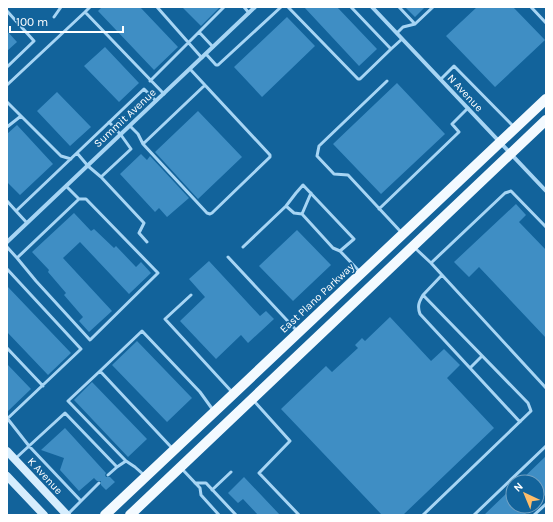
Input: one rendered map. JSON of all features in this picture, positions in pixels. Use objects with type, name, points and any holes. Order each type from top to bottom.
[{"type":"main road","name":"East Plano Parkway","points":[[105,515],[546,99]]},
{"type":"main road","points":[[130,515],[546,120]]},
{"type":"main road","points":[[402,234],[414,246]]},
{"type":"main road","points":[[299,332],[310,344]]},
{"type":"main road","points":[[234,393],[252,399]]},
{"type":"main road","points":[[174,450],[180,468]]},
{"type":"main road","name":"K Avenue","points":[[7,451],[67,515]]},
{"type":"main road","points":[[8,480],[44,515]]},
{"type":"street","name":"Summit Avenue","points":[[7,242],[256,7]]},
{"type":"street","name":"N Avenue","points":[[372,7],[546,191]]},
{"type":"lane","points":[[54,17],[61,7]]},
{"type":"lane","points":[[7,86],[90,7]]},
{"type":"lane","points":[[157,7],[202,58]]},
{"type":"lane","points":[[150,81],[224,7]]},
{"type":"lane","points":[[244,7],[250,13]]},
{"type":"lane","points":[[206,54],[216,65],[218,65],[281,7]]},
{"type":"lane","points":[[288,7],[358,79],[360,79],[402,39]]},
{"type":"lane","points":[[351,7],[391,49]]},
{"type":"lane","points":[[355,11],[359,7]]},
{"type":"lane","points":[[399,7],[415,24]]},
{"type":"lane","points":[[397,33],[403,27],[415,24],[433,7]]},
{"type":"lane","points":[[531,7],[546,23]]},
{"type":"lane","points":[[7,11],[34,40],[7,67]]},
{"type":"lane","points":[[85,12],[164,94]]},
{"type":"lane","points":[[199,32],[213,47]]},
{"type":"lane","points":[[440,79],[454,66],[515,129]]},
{"type":"lane","points":[[130,126],[138,134],[142,144],[207,213],[212,213],[270,157],[270,155],[190,69]]},
{"type":"lane","points":[[386,81],[319,146],[317,156],[334,174],[348,175],[402,234]]},
{"type":"lane","points":[[142,144],[205,85]]},
{"type":"lane","points":[[16,211],[144,89],[156,102]]},
{"type":"lane","points":[[7,102],[60,156],[71,158]]},
{"type":"lane","points":[[379,209],[460,132],[452,124],[468,108]]},
{"type":"lane","points":[[7,127],[21,116]]},
{"type":"lane","points":[[101,176],[131,149],[109,122]]},
{"type":"lane","points":[[77,153],[88,166],[101,176],[144,223],[139,233],[147,242]]},
{"type":"lane","points":[[243,247],[286,206],[303,185],[354,238],[340,251]]},
{"type":"lane","points":[[66,186],[79,199]]},
{"type":"lane","points":[[431,263],[505,193],[511,191],[546,227]]},
{"type":"lane","points":[[302,214],[311,193]]},
{"type":"lane","points":[[7,247],[90,340],[158,273],[86,199],[79,199],[17,258]]},
{"type":"lane","points":[[7,201],[28,223]]},
{"type":"lane","points":[[286,206],[294,213],[302,214],[333,248],[340,251],[361,273]]},
{"type":"lane","points":[[414,246],[546,388]]},
{"type":"lane","points":[[228,257],[299,332]]},
{"type":"lane","points":[[7,269],[81,349],[7,418],[29,446],[81,501]]},
{"type":"lane","points":[[442,275],[418,303],[420,314],[520,422]]},
{"type":"lane","points":[[191,295],[165,319],[234,393]]},
{"type":"lane","points":[[423,515],[531,411],[528,403],[424,295]]},
{"type":"lane","points":[[146,477],[126,461],[68,401],[142,331],[200,392],[214,412]]},
{"type":"lane","points":[[7,348],[43,386]]},
{"type":"lane","points":[[470,368],[482,356]]},
{"type":"lane","points":[[100,371],[174,450]]},
{"type":"lane","points":[[252,399],[290,441],[259,473],[299,515]]},
{"type":"lane","points":[[15,460],[65,413],[117,467]]},
{"type":"lane","points":[[474,515],[546,446]]},
{"type":"lane","points":[[108,475],[126,461]]},
{"type":"lane","points":[[180,468],[200,488],[201,495],[219,515]]},
{"type":"lane","points":[[212,490],[231,472]]},
{"type":"lane","points":[[67,515],[99,483]]},
{"type":"lane","points":[[195,483],[206,483],[236,515]]},
{"type":"lane","points":[[534,515],[546,504]]},
{"type":"building","points":[[102,7],[140,7],[178,47],[154,70],[98,11]]},
{"type":"building","points":[[182,7],[220,7],[201,26]]},
{"type":"building","points":[[304,7],[337,7],[377,49],[359,66]]},
{"type":"building","points":[[405,7],[425,7],[415,17]]},
{"type":"building","points":[[477,7],[513,7],[545,40],[495,87],[446,36]]},
{"type":"building","points":[[287,17],[315,46],[262,97],[234,67]]},
{"type":"building","points":[[7,31],[17,42],[7,51]]},
{"type":"building","points":[[105,47],[139,83],[119,102],[84,66]]},
{"type":"building","points":[[397,83],[445,134],[381,194],[333,144]]},
{"type":"building","points":[[57,92],[91,127],[70,146],[37,111]]},
{"type":"building","points":[[198,111],[242,157],[198,199],[155,152]]},
{"type":"building","points":[[17,125],[53,164],[20,195],[7,182],[7,134]]},
{"type":"building","points":[[141,154],[147,160],[150,156],[189,198],[167,217],[159,208],[155,212],[120,174]]},
{"type":"building","points":[[516,204],[526,215],[519,222],[546,250],[546,338],[479,267],[469,277],[454,262]]},
{"type":"building","points":[[74,213],[91,231],[94,229],[114,248],[116,246],[136,267],[141,262],[151,273],[129,294],[80,242],[63,258],[112,311],[89,332],[79,321],[83,317],[64,295],[66,293],[48,272],[49,270],[32,252]]},
{"type":"building","points":[[297,230],[331,265],[293,301],[259,266]]},
{"type":"building","points":[[209,261],[260,316],[266,311],[274,319],[248,343],[241,335],[216,359],[180,321],[205,297],[189,279]]},
{"type":"building","points":[[7,286],[71,353],[48,375],[7,332]]},
{"type":"building","points":[[390,317],[431,361],[444,349],[460,365],[447,378],[494,428],[403,515],[382,515],[281,409],[326,366],[332,372],[358,348],[355,345],[362,338],[365,341]]},
{"type":"building","points":[[137,341],[192,398],[167,422],[112,365]]},
{"type":"building","points":[[7,364],[31,389],[7,412]]},
{"type":"building","points":[[92,382],[147,439],[128,457],[74,400]]},
{"type":"building","points":[[65,428],[106,473],[106,477],[110,477],[115,482],[106,490],[101,485],[101,481],[97,481],[94,478],[79,491],[60,470],[64,458],[41,450]]},
{"type":"building","points":[[546,456],[545,495],[545,474],[527,474]]},
{"type":"building","points":[[244,477],[280,515],[258,515],[243,499],[238,503],[228,493]]},
{"type":"building","points":[[505,495],[505,514],[525,514],[524,515],[484,515]]}]
